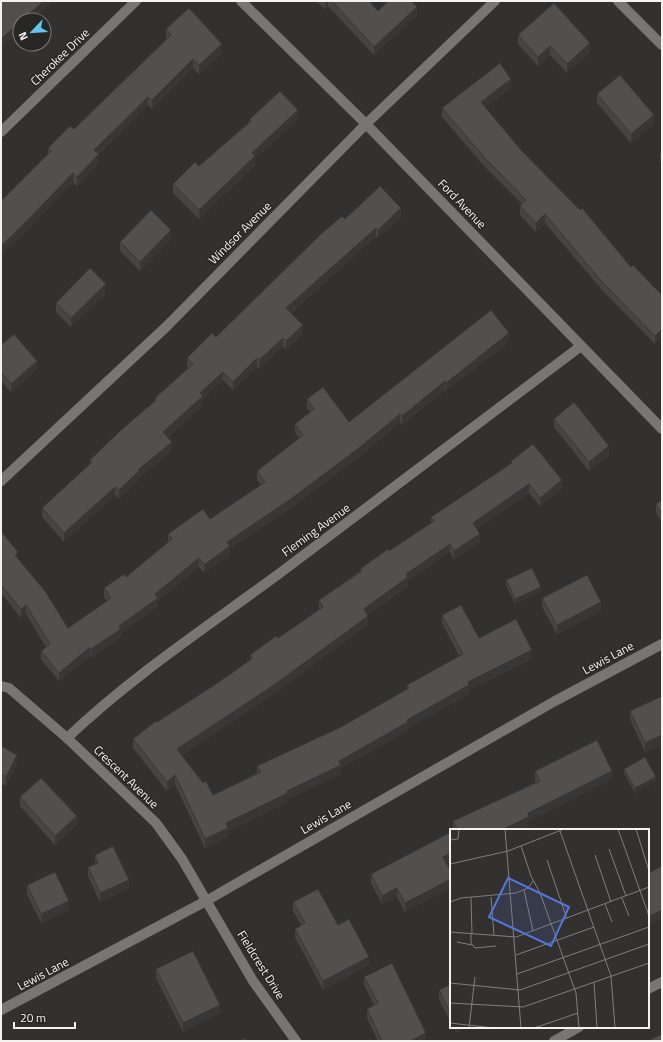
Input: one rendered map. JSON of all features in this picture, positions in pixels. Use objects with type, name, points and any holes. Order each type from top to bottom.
[{"type":"street","name":"Cherokee Drive","points":[[1,132],[136,1]]},
{"type":"street","name":"Ford Avenue","points":[[241,1],[366,124],[662,429]]},
{"type":"street","name":"Windsor Avenue","points":[[1,481],[167,326],[366,124],[494,1]]},
{"type":"street","points":[[618,1],[662,45]]},
{"type":"street","name":"Fleming Avenue","points":[[67,738],[90,716],[158,663],[392,490],[582,346]]},
{"type":"street","name":"Lewis Lane","points":[[1,1010],[206,901],[555,701],[662,644]]},
{"type":"street","name":"Crescent Avenue","points":[[1,679],[5,687],[67,738],[156,823],[182,859],[206,901]]},
{"type":"street","name":"Fieldcrest Drive","points":[[206,901],[253,981],[296,1041]]},
{"type":"street","points":[[649,988],[662,982]]},
{"type":"street","points":[[554,1041],[577,1028]]},
{"type":"building","points":[[1,1],[44,1],[31,12],[12,12],[12,29],[1,39]]},
{"type":"building","points":[[332,1],[369,1],[378,11],[388,1],[411,1],[417,7],[374,47]]},
{"type":"building","points":[[554,3],[590,43],[567,64],[550,46],[538,57],[518,35]]},
{"type":"building","points":[[189,8],[222,44],[199,65],[193,59],[152,100],[148,97],[94,150],[99,154],[77,177],[73,173],[1,246],[1,201],[51,151],[48,148],[70,126],[74,129],[171,35],[166,29]]},
{"type":"building","points":[[500,63],[511,79],[481,102],[521,150],[580,210],[582,208],[631,267],[633,265],[662,295],[662,329],[655,336],[603,283],[545,214],[536,223],[520,206],[526,200],[485,158],[442,108]]},
{"type":"building","points":[[620,75],[654,115],[631,134],[597,94]]},
{"type":"building","points":[[280,91],[298,110],[252,153],[255,156],[199,210],[173,184],[195,162],[199,166],[251,121],[249,120]]},
{"type":"building","points":[[380,186],[401,208],[378,230],[376,228],[286,308],[303,325],[286,341],[283,338],[259,360],[257,358],[233,382],[223,372],[200,393],[203,396],[163,432],[172,442],[138,470],[139,471],[119,490],[115,487],[64,533],[42,508],[92,462],[90,460],[121,430],[156,400],[155,398],[193,364],[187,358],[212,333],[216,337],[321,234],[342,216],[345,219]]},
{"type":"building","points":[[151,210],[171,230],[140,262],[120,242]]},
{"type":"building","points":[[90,268],[106,284],[71,318],[56,303]]},
{"type":"building","points":[[491,310],[509,333],[446,383],[445,381],[402,416],[400,414],[359,448],[288,501],[227,542],[230,546],[204,565],[199,558],[155,594],[158,598],[119,626],[121,629],[91,649],[90,647],[59,673],[41,651],[50,644],[26,605],[21,609],[1,585],[1,531],[18,552],[15,555],[45,591],[68,628],[111,598],[104,588],[124,574],[126,577],[172,539],[168,534],[203,509],[210,519],[265,482],[257,471],[303,435],[295,424],[314,409],[307,399],[323,387],[349,422]]},
{"type":"building","points":[[14,334],[37,361],[11,384],[1,372],[1,345]]},
{"type":"building","points":[[574,402],[609,446],[589,462],[554,419]]},
{"type":"building","points":[[533,444],[562,480],[540,498],[529,484],[473,523],[480,534],[454,551],[450,544],[406,574],[408,577],[364,609],[368,616],[274,685],[177,749],[203,783],[206,781],[213,795],[261,772],[257,766],[341,727],[409,688],[407,685],[463,654],[442,615],[461,605],[479,638],[516,619],[532,650],[468,682],[469,685],[339,761],[341,765],[226,823],[228,828],[205,839],[175,775],[167,782],[133,739],[156,721],[157,722],[213,686],[253,658],[250,655],[276,636],[278,638],[323,607],[319,600],[362,571],[360,569],[388,549],[389,551],[434,521],[431,517],[512,463],[511,461]]},
{"type":"building","points":[[662,500],[662,515],[656,504]]},
{"type":"building","points":[[532,568],[541,587],[515,599],[506,580]]},
{"type":"building","points":[[587,575],[601,602],[557,625],[542,598]]},
{"type":"building","points":[[662,696],[662,735],[645,743],[630,711]]},
{"type":"building","points":[[597,740],[612,771],[528,813],[529,817],[503,829],[457,829],[453,821],[540,781],[535,771]]},
{"type":"building","points":[[1,746],[17,755],[6,777],[1,774]]},
{"type":"building","points":[[645,757],[656,777],[635,788],[624,769]]},
{"type":"building","points":[[41,778],[77,816],[55,836],[20,797]]},
{"type":"building","points":[[450,833],[450,854],[443,857],[450,870],[450,880],[405,903],[397,888],[382,896],[371,874]]},
{"type":"building","points":[[113,846],[129,880],[100,893],[88,867],[98,863],[95,855]]},
{"type":"building","points":[[662,866],[662,910],[649,916],[649,873]]},
{"type":"building","points":[[55,872],[69,901],[41,914],[27,885]]},
{"type":"building","points":[[318,889],[338,925],[349,919],[369,957],[323,981],[295,929],[305,923],[293,902]]},
{"type":"building","points":[[193,951],[220,1005],[183,1023],[156,969]]},
{"type":"building","points":[[392,963],[426,1033],[410,1041],[382,1041],[367,1009],[378,1003],[364,977]]},
{"type":"building","points":[[450,984],[450,1012],[439,990]]},
{"type":"building","points":[[662,1034],[662,1041],[648,1041]]},
{"type":"building","points":[[245,1038],[246,1041],[239,1041]]}]
